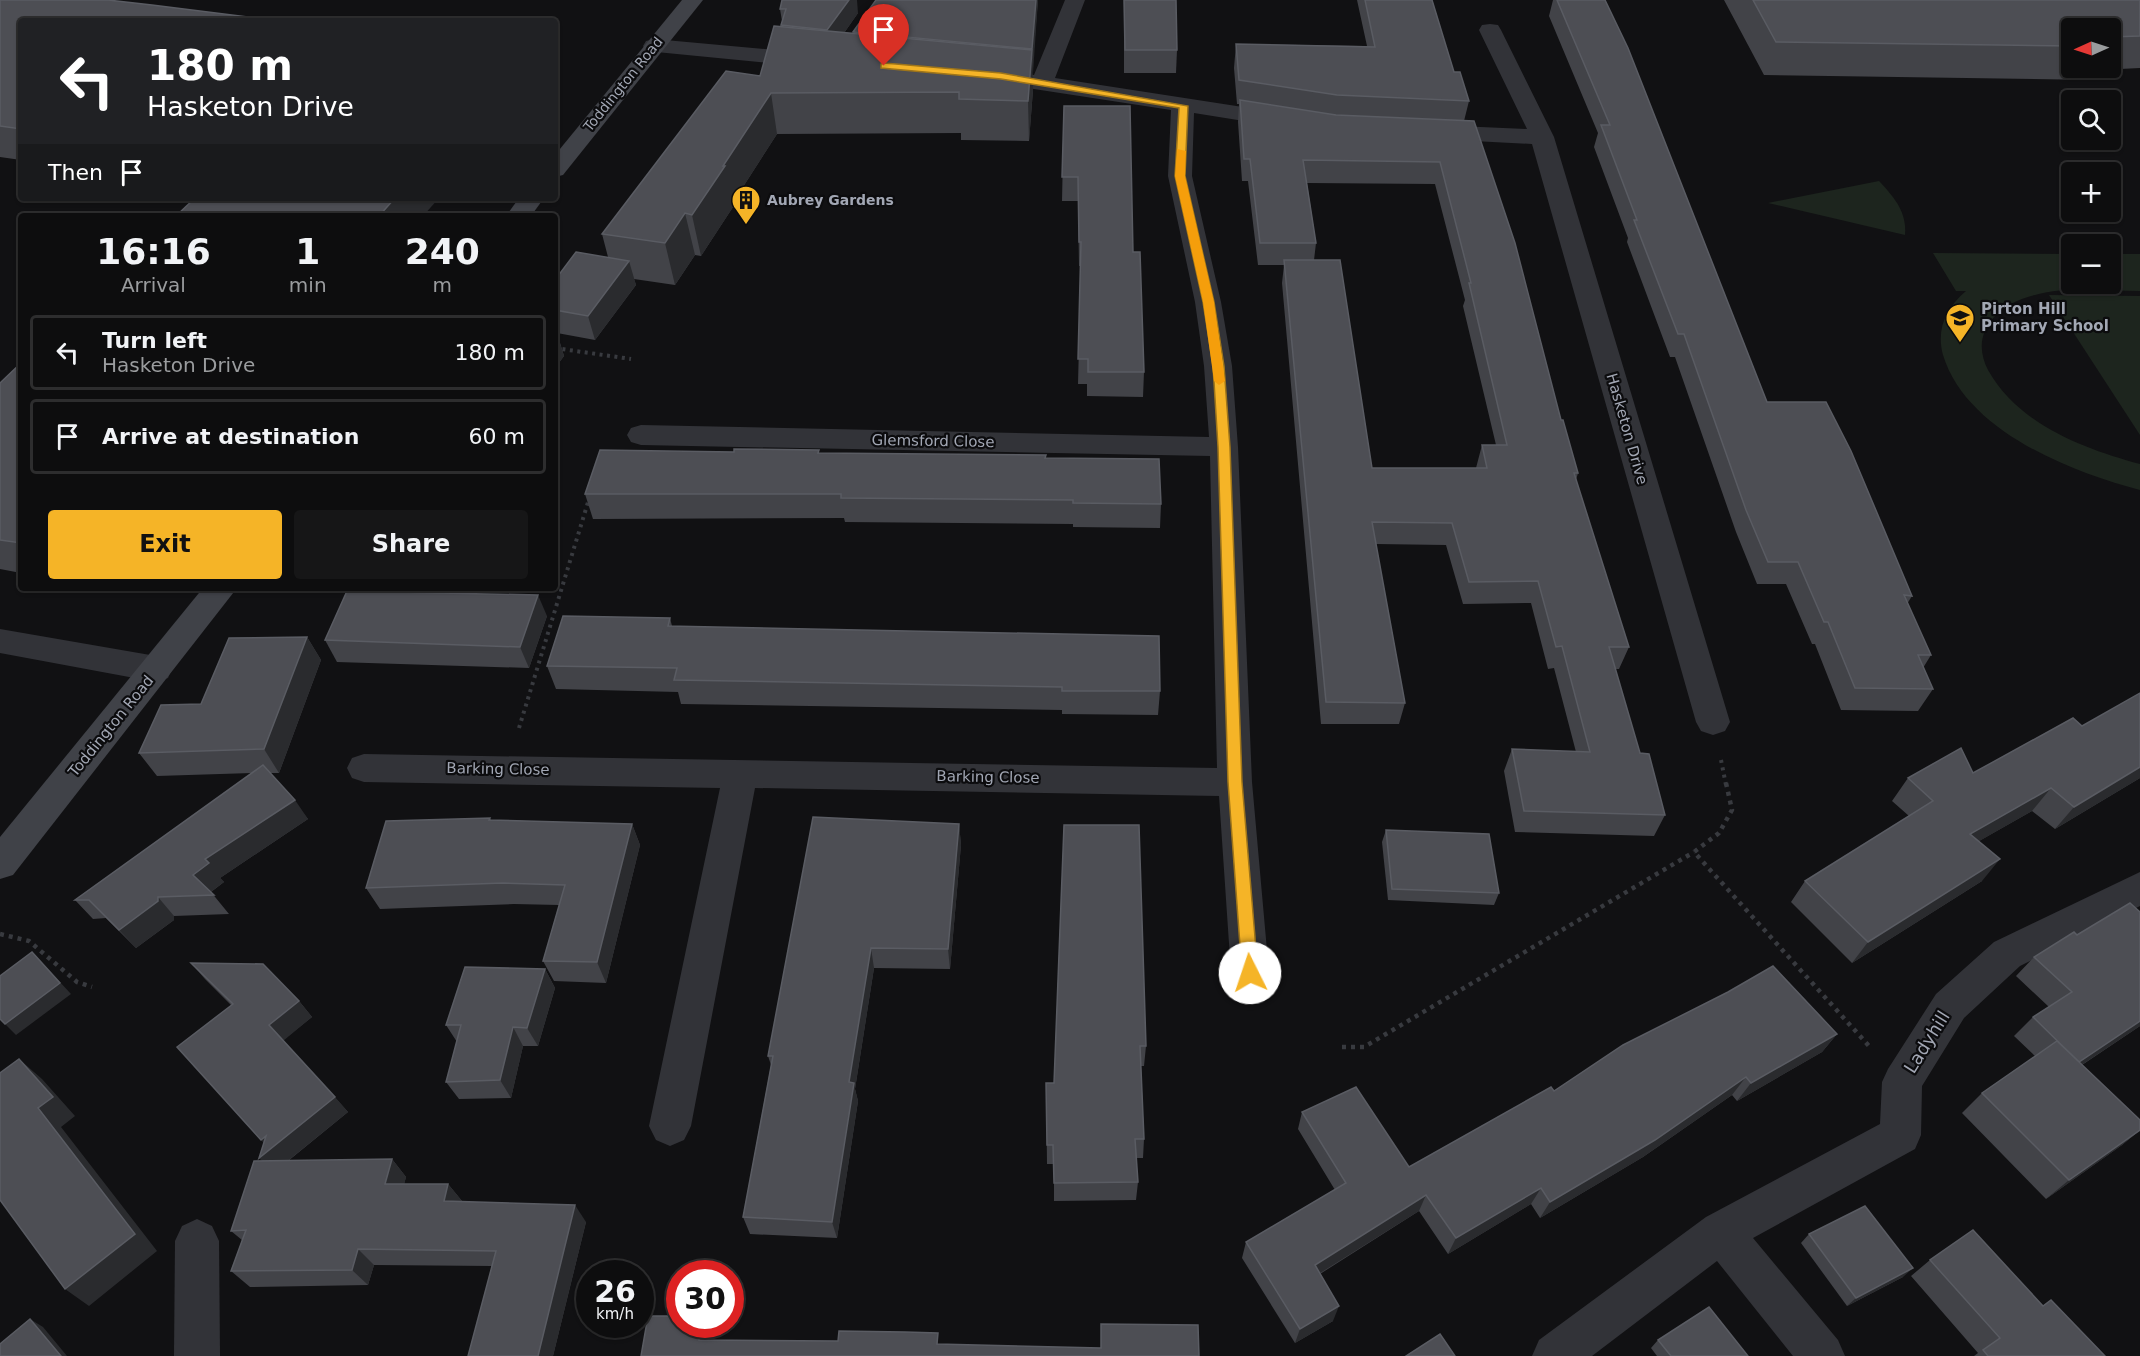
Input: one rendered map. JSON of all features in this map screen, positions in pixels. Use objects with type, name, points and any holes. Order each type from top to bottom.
[{"type":"main road","name":"Toddington Road","points":[[558,166],[693,0]]},
{"type":"main road","points":[[520,213],[530,201]]},
{"type":"main road","name":"Toddington Road","points":[[0,864],[219,591]]},
{"type":"street","points":[[1042,83],[1075,0]]},
{"type":"street","name":"Hasketon Drive","points":[[1490,30],[1542,137],[1713,722]]},
{"type":"street","points":[[654,46],[826,61]]},
{"type":"street","points":[[966,73],[1299,123]]},
{"type":"street","points":[[1183,106],[1180,176],[1208,302],[1218,366],[1224,447],[1235,782],[1250,973]]},
{"type":"street","points":[[1414,131],[1542,137]]},
{"type":"street","name":"Glemsford Close","points":[[641,435],[1224,447]]},
{"type":"street","points":[[0,641],[156,669]]},
{"type":"street","name":"Barking Close","points":[[364,768],[741,772],[1235,782]]},
{"type":"street","points":[[670,1126],[741,772]]},
{"type":"street","name":"Ladyhill","points":[[1555,1356],[1721,1232],[1900,1135],[1902,1082],[1950,1006],[2007,954],[2140,888]]},
{"type":"street","points":[[1721,1232],[1822,1356]]},
{"type":"street","points":[[196,1356],[197,1241]]},
{"type":"path","points":[[558,348],[631,359]]},
{"type":"path","points":[[518,731],[591,493]]},
{"type":"path","points":[[1342,1047],[1364,1047],[1694,852],[1719,833],[1732,810],[1713,722]]},
{"type":"path","points":[[1694,852],[1902,1082]]},
{"type":"path","points":[[0,934],[29,941],[77,982],[92,987]]},
{"type":"shaded area","points":[[1879,181],[1902,212],[1905,235],[1768,203]]},
{"type":"shaded area","points":[[1933,253],[2061,254],[2061,291],[2027,297],[1999,312],[1983,336],[1983,356],[1988,370],[2001,389],[2035,420],[2075,442],[2140,464],[2140,490],[2083,472],[2053,459],[2024,444],[1997,426],[1974,406],[1955,382],[1941,345],[1944,320],[1953,305],[1966,291],[1956,291]]},
{"type":"shaded area","points":[[2121,254],[2140,254],[2140,291],[2121,291]]},
{"type":"shaded area","points":[[2049,295],[2140,296],[2140,435]]},
{"type":"building","points":[[0,0],[108,0],[255,18],[18,18],[18,129],[0,126]]},
{"type":"building","points":[[782,0],[849,0],[827,30],[781,25],[786,9],[780,9]]},
{"type":"building","points":[[876,0],[1036,0],[1032,49],[853,32]]},
{"type":"building","points":[[1124,0],[1176,0],[1177,50],[1125,50]]},
{"type":"building","points":[[1365,0],[1432,0],[1454,72],[1460,72],[1469,101],[1337,95],[1239,80],[1236,44],[1375,47]]},
{"type":"building","points":[[1557,0],[1605,0],[1628,48],[1767,402],[1826,402],[1851,451],[1912,596],[1904,595],[1931,655],[1918,655],[1933,689],[1855,688],[1828,622],[1824,622],[1798,562],[1768,562],[1746,510],[1684,334],[1678,334],[1634,220],[1637,220],[1601,125],[1610,125]]},
{"type":"building","points":[[1753,0],[2140,0],[2140,36],[2121,37],[2121,18],[2061,18],[2061,46],[1776,42]]},
{"type":"building","points":[[774,26],[1032,50],[1028,101],[959,99],[959,92],[771,93],[692,215],[685,213],[665,243],[602,234],[726,71],[760,76]]},
{"type":"building","points":[[1240,100],[1336,115],[1474,121],[1515,243],[1561,420],[1563,420],[1578,473],[1574,473],[1629,647],[1609,647],[1640,753],[1649,754],[1665,815],[1524,811],[1512,749],[1590,752],[1562,646],[1556,647],[1538,581],[1469,582],[1452,523],[1372,522],[1405,703],[1326,702],[1284,260],[1340,260],[1372,468],[1487,468],[1482,445],[1507,445],[1469,283],[1471,283],[1440,162],[1303,160],[1316,243],[1260,243],[1250,159],[1244,159]]},
{"type":"building","points":[[1064,106],[1130,106],[1133,252],[1140,252],[1144,372],[1088,372],[1088,359],[1078,359],[1081,242],[1079,242],[1078,177],[1062,177]]},
{"type":"building","points":[[192,201],[392,201],[382,213],[179,213]]},
{"type":"building","points":[[576,252],[629,261],[588,316],[558,311],[558,276]]},
{"type":"building","points":[[18,366],[18,543],[0,540],[0,383]]},
{"type":"building","points":[[734,449],[819,450],[818,453],[1046,455],[1045,458],[1159,459],[1161,504],[1073,503],[1073,500],[841,498],[841,494],[585,494],[600,450],[734,452]]},
{"type":"building","points":[[347,591],[538,595],[520,647],[325,640]]},
{"type":"building","points":[[563,616],[670,618],[668,626],[1159,636],[1160,691],[1062,691],[1062,687],[674,680],[677,668],[547,666]]},
{"type":"building","points":[[307,637],[264,749],[139,753],[161,705],[201,704],[229,638]]},
{"type":"building","points":[[2140,693],[2140,767],[2074,807],[2051,788],[1970,834],[2000,859],[1868,942],[1805,881],[1933,801],[1908,778],[1961,748],[1973,773],[2073,718],[2082,726]]},
{"type":"building","points":[[263,765],[295,800],[205,859],[209,863],[193,875],[214,895],[158,897],[158,901],[119,930],[89,900],[75,900]]},
{"type":"building","points":[[813,817],[959,824],[948,949],[871,948],[849,1082],[854,1083],[832,1222],[743,1217],[773,1056],[768,1056]]},
{"type":"building","points":[[490,818],[489,820],[632,824],[597,962],[543,961],[565,885],[503,883],[366,888],[386,821]]},
{"type":"building","points":[[1064,825],[1139,825],[1146,1046],[1140,1046],[1144,1139],[1135,1139],[1138,1182],[1054,1183],[1053,1145],[1047,1145],[1046,1083],[1054,1083]]},
{"type":"building","points":[[1386,830],[1489,834],[1499,893],[1392,889]]},
{"type":"building","points":[[2130,903],[2140,912],[2140,1021],[2079,1062],[2033,1017],[2072,992],[2034,957],[2074,932],[2077,935]]},
{"type":"building","points":[[32,952],[60,983],[5,1024],[0,1019],[0,976]]},
{"type":"building","points":[[191,963],[263,964],[299,1001],[269,1025],[335,1097],[259,1158],[266,1136],[261,1140],[177,1047],[233,1004]]},
{"type":"building","points":[[1773,966],[1837,1034],[1751,1083],[1746,1077],[1655,1140],[1550,1202],[1541,1188],[1456,1238],[1426,1195],[1315,1265],[1339,1306],[1300,1329],[1246,1242],[1346,1183],[1302,1112],[1356,1087],[1409,1167],[1551,1087],[1554,1091],[1623,1045],[1728,992]]},
{"type":"building","points":[[465,967],[545,969],[527,1028],[513,1027],[500,1080],[446,1082],[461,1025],[446,1025]]},
{"type":"building","points":[[2057,1041],[2140,1120],[2140,1130],[2069,1180],[1982,1093]]},
{"type":"building","points":[[19,1059],[53,1097],[38,1108],[135,1234],[65,1289],[0,1200],[0,1073]]},
{"type":"building","points":[[392,1159],[385,1184],[448,1184],[444,1201],[575,1205],[538,1356],[468,1356],[496,1251],[358,1249],[352,1270],[231,1271],[246,1230],[231,1231],[254,1161]]},
{"type":"building","points":[[1865,1206],[1913,1268],[1856,1298],[1809,1234]]},
{"type":"building","points":[[1973,1230],[2043,1306],[2051,1300],[2105,1356],[1988,1356],[1983,1350],[2000,1338],[1930,1260]]},
{"type":"building","points":[[1709,1307],[1748,1356],[1671,1356],[1658,1340]]},
{"type":"building","points":[[654,1316],[666,1316],[666,1338],[838,1341],[839,1331],[905,1332],[938,1333],[937,1344],[1101,1348],[1101,1324],[1198,1325],[1199,1356],[641,1356],[644,1338],[654,1338]]},
{"type":"building","points":[[30,1319],[61,1356],[0,1356],[0,1344]]},
{"type":"building","points":[[1440,1334],[1455,1356],[1406,1356]]},
{"type":"slow traffic","points":[[1181,151],[1180,176],[1208,302],[1219,381]]},
{"type":"place","name":"Aubrey Gardens","points":[[746,226]]},
{"type":"place","name":"Pirton Hill Primary School","points":[[1960,344]]},
{"type":"route","points":[[884,66],[1001,76],[1183,106],[1180,176],[1208,302],[1218,366],[1224,447],[1235,782],[1250,973]]}]
